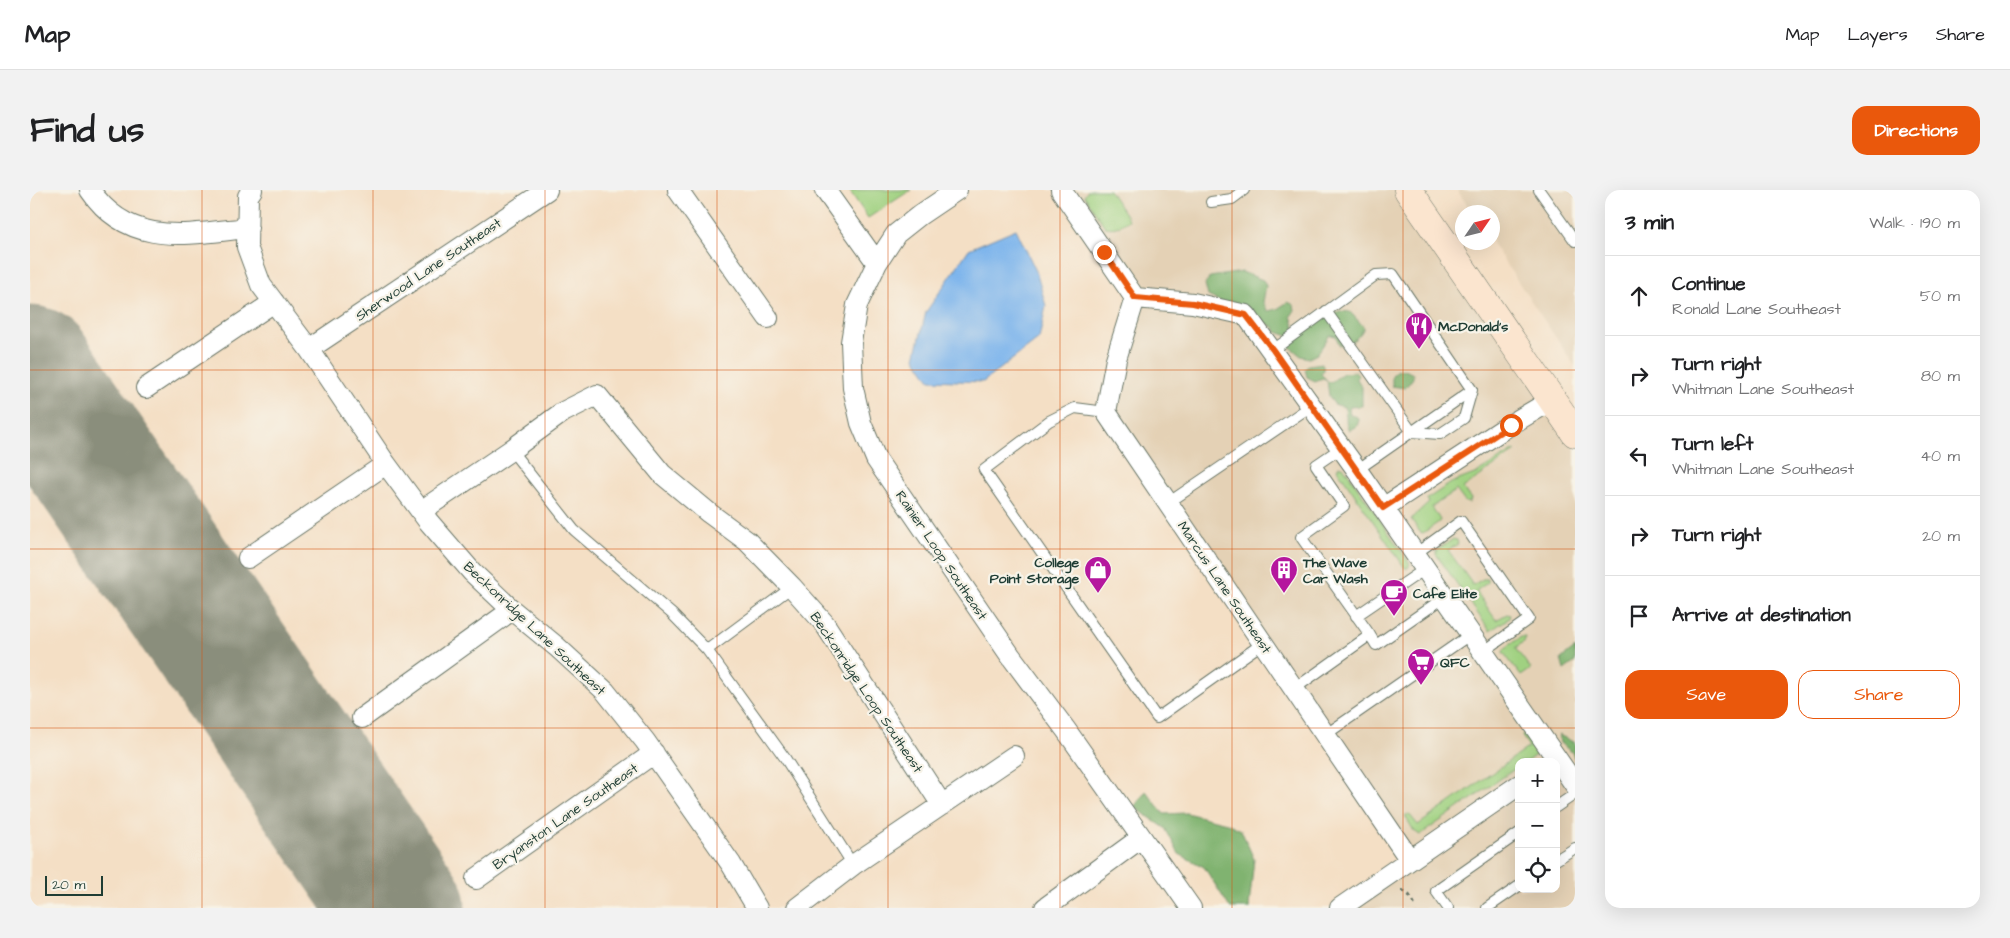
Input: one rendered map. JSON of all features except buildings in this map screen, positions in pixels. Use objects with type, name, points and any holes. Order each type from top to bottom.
[{"type":"main road","points":[[1408,190],[1575,433]]},
{"type":"street","points":[[90,190],[124,224],[147,231],[176,235],[248,228]]},
{"type":"street","name":"Beckonridge Lane Southeast","points":[[252,190],[248,196],[248,247],[261,285],[309,348],[386,464],[421,511],[472,572],[512,610],[557,647],[605,691],[654,753],[731,864],[757,908]]},
{"type":"street","name":"Sherwood Lane Southeast","points":[[309,348],[547,190]]},
{"type":"street","points":[[678,190],[768,318]]},
{"type":"street","points":[[825,190],[877,263]]},
{"type":"street","name":"Rainier Loop Southeast","points":[[957,190],[920,214],[896,234],[877,263],[856,306],[851,342],[853,388],[861,423],[876,459],[1010,655],[1066,730],[1191,908]]},
{"type":"street","points":[[1061,190],[1135,298]]},
{"type":"street","points":[[1135,298],[1193,303],[1246,315],[1273,350],[1357,470],[1554,758]]},
{"type":"street","points":[[1106,412],[1116,359],[1135,298]]},
{"type":"street","points":[[146,388],[274,302]]},
{"type":"street","name":"Beckonridge Loop Southeast","points":[[421,511],[563,412],[598,395],[662,474],[709,513],[747,541],[824,623],[942,805]]},
{"type":"street","points":[[1383,508],[1508,426],[1552,400]]},
{"type":"street","name":"Marcus Lane Southeast","points":[[1106,412],[1410,860]]},
{"type":"street","points":[[248,558],[386,464]]},
{"type":"street","points":[[362,718],[512,610]]},
{"type":"street","name":"Bryanston Lane Southeast","points":[[476,879],[654,753]]},
{"type":"street","points":[[797,908],[853,865],[1014,756]]},
{"type":"street","points":[[1560,766],[1575,785]]},
{"type":"street","points":[[1340,908],[1515,788]]},
{"type":"street","points":[[1045,908],[1141,838]]},
{"type":"lane","points":[[1211,202],[1232,199],[1244,190]]},
{"type":"lane","points":[[1539,190],[1575,241]]},
{"type":"lane","points":[[1273,350],[1376,275],[1393,274],[1472,390]]},
{"type":"lane","points":[[1326,311],[1412,432]]},
{"type":"lane","points":[[1412,432],[1440,434],[1464,418],[1472,390]]},
{"type":"lane","points":[[1357,470],[1472,390]]},
{"type":"lane","points":[[1168,503],[1312,406]]},
{"type":"lane","points":[[1106,412],[1075,408],[1049,421],[984,470],[1157,718],[1263,643]]},
{"type":"lane","points":[[1341,448],[1316,465],[1344,506],[1301,537],[1376,645],[1445,597]]},
{"type":"lane","points":[[511,450],[574,530],[672,614],[707,650],[785,758],[853,865]]},
{"type":"lane","points":[[1356,616],[1420,561],[1461,521],[1529,619],[1483,652]]},
{"type":"lane","points":[[707,650],[792,587]]},
{"type":"lane","points":[[1325,735],[1470,634]]},
{"type":"lane","points":[[1294,690],[1370,635]]},
{"type":"lane","points":[[1560,804],[1575,794]]},
{"type":"lane","points":[[1448,908],[1436,891],[1515,836]]},
{"type":"lane","points":[[1560,857],[1575,848]]},
{"type":"lane","points":[[1487,908],[1515,889]]},
{"type":"path","points":[[1402,890],[1417,908]]},
{"type":"shaded area","points":[[1061,190],[1408,190],[1575,433],[1575,908],[1340,908],[1410,860],[1106,412],[1135,298]]},
{"type":"shaded area","points":[[1457,190],[1575,190],[1575,366],[1497,250],[1500,250],[1500,205],[1467,205]]},
{"type":"green space","points":[[849,190],[911,190],[868,218]]},
{"type":"green space","points":[[1088,190],[1109,190],[1129,220],[1112,228],[1105,227],[1084,195]]},
{"type":"green space","points":[[1242,272],[1263,280],[1266,286],[1263,302],[1268,311],[1277,309],[1288,302],[1294,305],[1295,310],[1291,316],[1295,328],[1340,311],[1350,312],[1364,327],[1360,335],[1351,342],[1339,345],[1336,336],[1330,335],[1317,354],[1309,358],[1301,356],[1289,346],[1289,336],[1277,332],[1274,327],[1208,296],[1205,284],[1210,277]]},
{"type":"green space","points":[[1322,363],[1324,370],[1321,374],[1327,380],[1323,378],[1315,381],[1307,377],[1305,369],[1309,365]]},
{"type":"green space","points":[[1398,370],[1405,370],[1413,374],[1413,378],[1405,388],[1392,386],[1392,375]]},
{"type":"green space","points":[[1356,372],[1358,375],[1357,379],[1362,387],[1362,406],[1350,407],[1349,410],[1350,415],[1357,417],[1359,420],[1357,426],[1349,430],[1344,407],[1334,404],[1329,396],[1327,380],[1330,383],[1343,373]]},
{"type":"green space","points":[[1515,450],[1463,488],[1471,499],[1469,503],[1465,502],[1456,490],[1432,507],[1440,520],[1423,533],[1420,532],[1411,519],[1429,503],[1427,499],[1451,483],[1477,473]]},
{"type":"green space","points":[[1339,466],[1343,466],[1410,564],[1408,568],[1405,568],[1337,469]]},
{"type":"green space","points":[[1453,539],[1457,540],[1458,544],[1448,550],[1473,585],[1483,579],[1487,579],[1487,583],[1476,591],[1496,620],[1507,614],[1510,615],[1509,618],[1490,631],[1436,554],[1436,551]]},
{"type":"green space","points":[[1521,637],[1525,637],[1525,641],[1515,648],[1531,669],[1521,676],[1503,652],[1504,649]]},
{"type":"green space","points":[[1575,648],[1575,662],[1564,670],[1561,659]]},
{"type":"green space","points":[[1524,733],[1528,733],[1538,747],[1538,753],[1531,758],[1515,758],[1515,769],[1420,835],[1414,831],[1405,816],[1409,814],[1418,825],[1529,747],[1522,736]]},
{"type":"green space","points":[[1559,735],[1575,743],[1575,760],[1572,752],[1560,743]]},
{"type":"green space","points":[[1146,791],[1164,814],[1186,813],[1227,823],[1241,830],[1254,859],[1249,907],[1251,908],[1230,908],[1204,867],[1179,854],[1165,828],[1134,807]]},
{"type":"water","points":[[1016,229],[1036,271],[1046,306],[1039,339],[983,382],[930,380],[915,358],[926,312],[969,249]]},
{"type":"runway","points":[[30,371],[400,908]]},
{"type":"place","name":"McDonald's","points":[[1419,350]]},
{"type":"place","name":"College Point Storage","points":[[1098,594]]},
{"type":"place","name":"The Wave Car Wash","points":[[1284,594]]},
{"type":"place","name":"Cafe Elite","points":[[1394,617]]},
{"type":"place","name":"QFC","points":[[1421,686]]},
{"type":"route","points":[[1104,252],[1135,298],[1193,303],[1246,315],[1273,350],[1383,508],[1511,425]]}]
